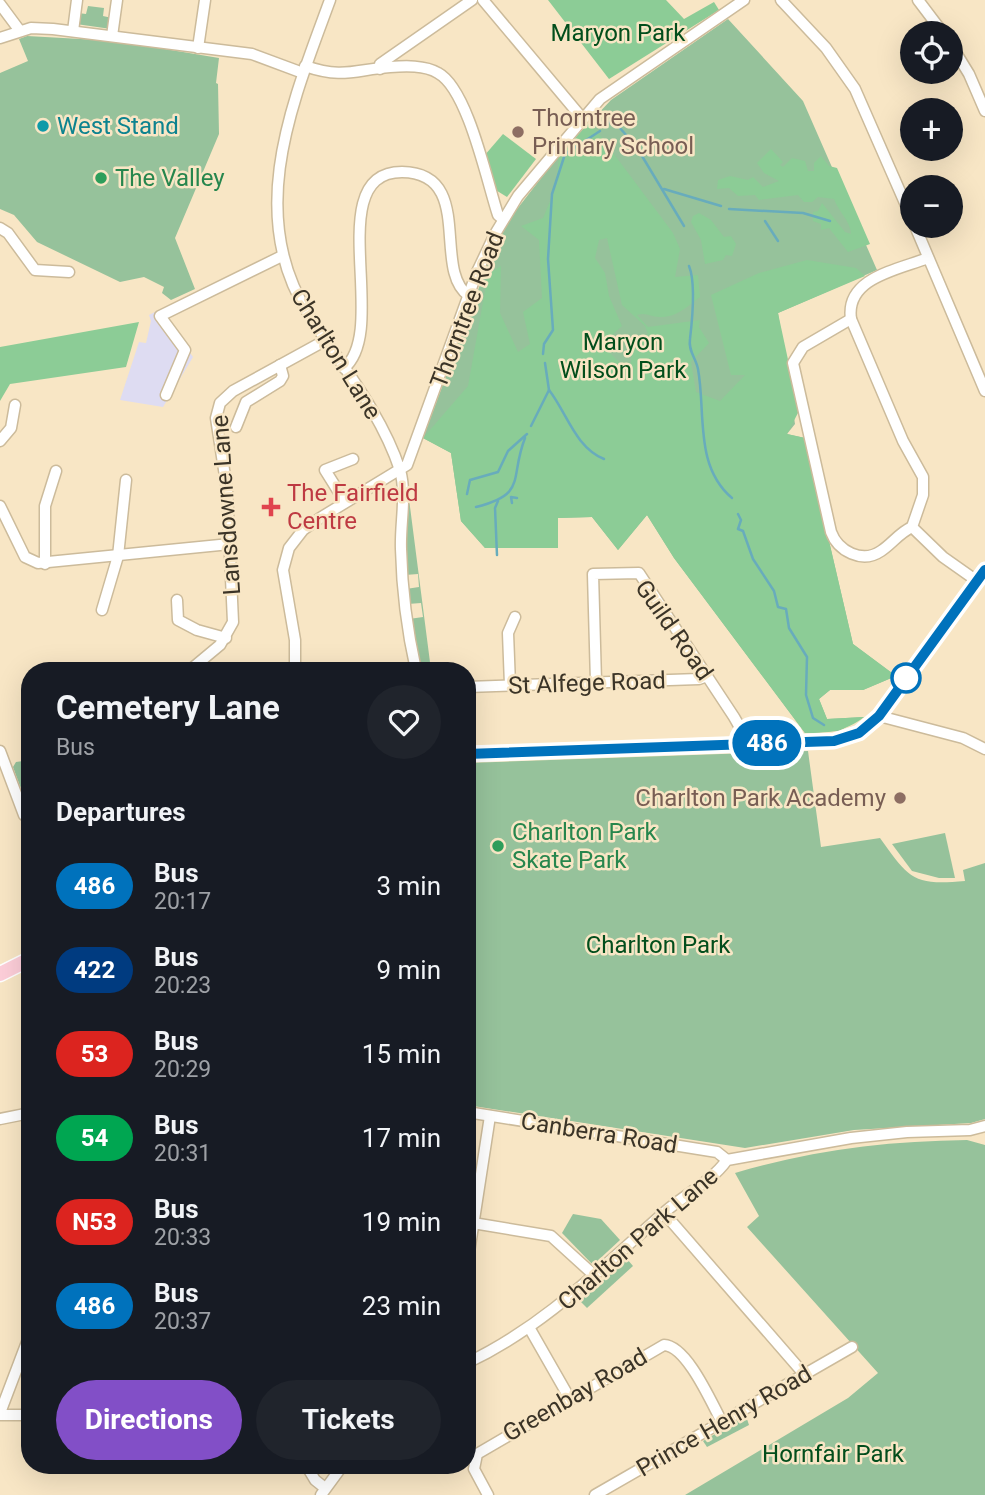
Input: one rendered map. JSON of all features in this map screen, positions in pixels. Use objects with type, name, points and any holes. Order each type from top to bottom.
[{"type":"main road","points":[[476,754],[843,739],[859,733],[879,716],[981,575]]},
{"type":"main road","points":[[0,974],[21,964]]},
{"type":"street","points":[[73,31],[77,0]]},
{"type":"street","points":[[112,36],[117,0]]},
{"type":"street","points":[[198,48],[205,0]]},
{"type":"street","name":"Charlton Lane","points":[[330,0],[284,134],[276,204],[282,256],[299,300],[383,427],[400,471],[403,488],[401,582],[415,662]]},
{"type":"street","points":[[380,68],[380,64],[472,0]]},
{"type":"street","points":[[483,0],[582,118]]},
{"type":"street","name":"Thorntree Road","points":[[400,471],[411,457],[486,252],[503,219],[534,174],[582,118],[617,85],[744,0]]},
{"type":"street","points":[[781,0],[826,48],[855,89],[900,192]]},
{"type":"street","points":[[918,0],[934,21]]},
{"type":"street","points":[[0,5],[20,31]]},
{"type":"street","points":[[0,38],[20,31],[42,28],[252,54],[304,70],[348,74],[380,68],[431,69],[451,84],[461,103],[498,215],[503,219]]},
{"type":"street","points":[[963,64],[985,111]]},
{"type":"street","points":[[344,368],[356,351],[361,311],[361,205],[367,191],[380,178],[396,173],[414,174],[428,181],[440,193],[449,218],[454,273],[463,292],[469,296]]},
{"type":"street","points":[[0,228],[8,233],[35,270],[69,272]]},
{"type":"street","points":[[920,238],[985,391]]},
{"type":"street","points":[[166,395],[185,350],[160,316],[282,256]]},
{"type":"street","points":[[851,319],[803,348],[793,363],[831,532],[842,549],[864,556],[882,551],[897,534],[912,527],[923,495],[923,477],[903,441],[851,319],[852,298],[863,284],[928,258]]},
{"type":"street","name":"Lansdowne Lane","points":[[226,638],[234,614],[217,410],[233,391],[326,340]]},
{"type":"street","points":[[236,427],[246,402],[280,381],[283,376],[280,365]]},
{"type":"street","points":[[0,441],[11,428],[15,405]]},
{"type":"street","points":[[345,502],[325,470],[353,459]]},
{"type":"street","points":[[45,564],[45,506],[56,471]]},
{"type":"street","points":[[295,662],[295,640],[284,584],[285,559],[303,530],[400,471]]},
{"type":"street","points":[[102,610],[118,556],[126,480]]},
{"type":"street","points":[[0,506],[25,557],[45,564],[230,544]]},
{"type":"street","points":[[912,527],[943,557],[981,575]]},
{"type":"street","name":"Guild Road","points":[[596,682],[593,574],[639,573],[740,726],[743,744]]},
{"type":"street","points":[[177,600],[174,622],[226,638]]},
{"type":"street","points":[[510,685],[508,633],[515,617]]},
{"type":"street","points":[[199,662],[226,638]]},
{"type":"street","name":"St Alfege Road","points":[[476,687],[699,679],[707,676]]},
{"type":"street","points":[[879,716],[963,738],[985,749]]},
{"type":"street","points":[[0,751],[21,806]]},
{"type":"street","name":"Canberra Road","points":[[476,1114],[716,1152],[727,1160]]},
{"type":"street","points":[[0,1119],[21,1115]]},
{"type":"street","points":[[476,1191],[490,1116]]},
{"type":"street","name":"Charlton Park Lane","points":[[476,1358],[530,1329],[595,1276],[664,1213],[715,1175],[727,1160],[851,1138],[970,1130],[985,1126]]},
{"type":"street","points":[[664,1213],[804,1374]]},
{"type":"street","points":[[476,1224],[551,1236],[595,1276]]},
{"type":"street","points":[[530,1329],[570,1399]]},
{"type":"street","name":"Greenbay Road","points":[[476,1459],[477,1454],[657,1348],[672,1346],[682,1353],[722,1422]]},
{"type":"street","name":"Prince Henry Road","points":[[595,1495],[852,1347]]},
{"type":"street","points":[[21,1358],[0,1414],[21,1415]]},
{"type":"street","name":"Greenbay Road","points":[[476,1473],[488,1495]]},
{"type":"street","points":[[311,1474],[323,1491],[336,1474]]},
{"type":"shaded area","points":[[159,310],[193,357],[163,407],[120,400],[139,342],[146,343],[151,321],[149,315]]},
{"type":"green space","name":"Maryon Park","points":[[548,0],[666,0],[684,19],[714,2],[719,10],[609,79]]},
{"type":"green space","points":[[88,6],[104,8],[103,16],[112,18],[111,29],[76,24],[78,13],[86,14]]},
{"type":"green space","name":"Maryon Wilson Park","points":[[728,19],[803,101],[877,270],[778,313],[795,424],[787,434],[805,438],[853,644],[896,676],[863,690],[830,690],[819,699],[827,719],[864,717],[839,731],[805,733],[674,558],[647,515],[618,550],[592,517],[558,518],[558,548],[485,548],[461,521],[451,453],[423,438],[500,231],[559,155],[611,100]]},
{"type":"green space","name":"The Valley","points":[[27,36],[117,41],[219,58],[216,83],[219,134],[175,238],[195,289],[171,300],[162,293],[164,287],[144,277],[120,282],[37,242],[14,215],[0,209],[0,73],[28,61],[19,39]]},
{"type":"green space","name":"Maryon Wilson Park","points":[[590,122],[673,233],[680,249],[675,277],[698,275],[700,297],[681,311],[665,317],[637,315],[648,327],[700,320],[699,327],[709,343],[691,362],[696,392],[720,401],[745,375],[731,375],[711,295],[759,273],[807,260],[856,268],[865,276],[778,313],[799,411],[787,434],[805,438],[853,644],[896,676],[863,690],[830,690],[819,699],[827,719],[864,717],[850,726],[829,732],[805,733],[674,558],[647,515],[618,550],[592,517],[558,518],[558,548],[485,548],[461,521],[451,453],[423,438],[468,386],[488,274],[501,266],[500,313],[518,352],[530,344],[523,312],[542,298],[539,240],[521,226],[543,218],[556,187],[559,155]],"holes":[[[607,238],[622,305],[645,326],[648,334],[632,347],[631,363],[623,366],[610,353],[607,340],[622,326],[609,296],[605,273],[595,258],[599,240]]]},
{"type":"green space","points":[[503,134],[536,159],[507,197],[494,189],[484,156]]},
{"type":"green space","points":[[771,149],[783,162],[780,165],[783,167],[792,158],[805,161],[808,171],[814,171],[814,163],[821,156],[829,166],[837,168],[870,244],[848,252],[829,228],[821,230],[821,224],[813,221],[813,212],[818,211],[822,203],[845,232],[851,234],[849,225],[834,199],[818,197],[812,202],[804,202],[798,195],[759,200],[755,195],[738,196],[729,188],[717,189],[718,180],[730,176],[748,180],[753,177],[763,187],[779,181],[764,173],[757,163]]},
{"type":"green space","points":[[699,213],[711,220],[724,237],[731,236],[736,244],[732,256],[726,255],[723,260],[705,264],[701,240],[691,222],[693,216]]},
{"type":"green space","points":[[139,322],[126,367],[10,384],[0,401],[0,347]]},
{"type":"green space","points":[[406,499],[409,499],[430,662],[417,662],[409,619],[423,617],[421,603],[408,604],[406,589],[419,587],[418,574],[405,575]]},
{"type":"green space","name":"Charlton Park","points":[[808,751],[821,847],[880,838],[906,871],[922,880],[933,882],[965,881],[963,870],[985,863],[985,1119],[971,1123],[854,1130],[745,1148],[476,1106],[476,763]]},
{"type":"green space","points":[[21,761],[21,789],[13,767],[16,762]]},
{"type":"green space","points":[[945,833],[955,878],[939,878],[912,871],[892,844]]},
{"type":"green space","name":"Hornfair Park","points":[[967,1140],[985,1145],[985,1495],[685,1495],[848,1398],[878,1373],[747,1227],[759,1216],[735,1173],[792,1158],[850,1148]]},
{"type":"green space","points":[[573,1214],[601,1219],[620,1240],[593,1265],[562,1233]]},
{"type":"green space","points":[[627,1259],[633,1266],[587,1308],[580,1301]]},
{"type":"green space","points":[[746,1416],[749,1425],[707,1447],[703,1441]]},
{"type":"waterway","points":[[610,117],[636,146],[684,226]]},
{"type":"waterway","points":[[605,126],[612,119]]},
{"type":"waterway","points":[[543,354],[544,344],[553,330],[548,259],[552,194],[565,154],[600,131]]},
{"type":"waterway","points":[[664,189],[721,206]]},
{"type":"waterway","points":[[729,209],[803,213],[830,221]]},
{"type":"waterway","points":[[765,221],[778,241]]},
{"type":"waterway","points":[[689,266],[693,292],[690,343],[698,369],[704,438],[712,470],[720,485],[732,498]]},
{"type":"waterway","points":[[531,426],[549,390],[545,363]]},
{"type":"waterway","points":[[549,390],[579,438],[594,454],[604,459]]},
{"type":"waterway","points":[[467,494],[470,480],[498,472],[508,451],[527,434]]},
{"type":"waterway","points":[[476,507],[492,502],[510,490],[525,438]]},
{"type":"waterway","points":[[512,503],[511,497],[517,498]]},
{"type":"waterway","points":[[497,555],[495,508],[498,501]]},
{"type":"waterway","points":[[738,514],[741,520],[738,529],[743,531],[753,559],[774,591],[778,607],[786,609],[789,628],[807,657],[806,695],[813,718],[824,725]]},
{"type":"bus line","name":"486","points":[[476,754],[843,739],[859,733],[879,716],[985,570]]},
{"type":"place","name":"West Stand","points":[[43,126]]},
{"type":"place","name":"Thorntree Primary School","points":[[518,132]]},
{"type":"place","name":"The Valley","points":[[101,178]]},
{"type":"place","name":"The Fairfield Centre","points":[[271,507]]},
{"type":"place","name":"Charlton Park Academy","points":[[900,798]]},
{"type":"place","name":"Charlton Park Skate Park","points":[[498,846]]}]
